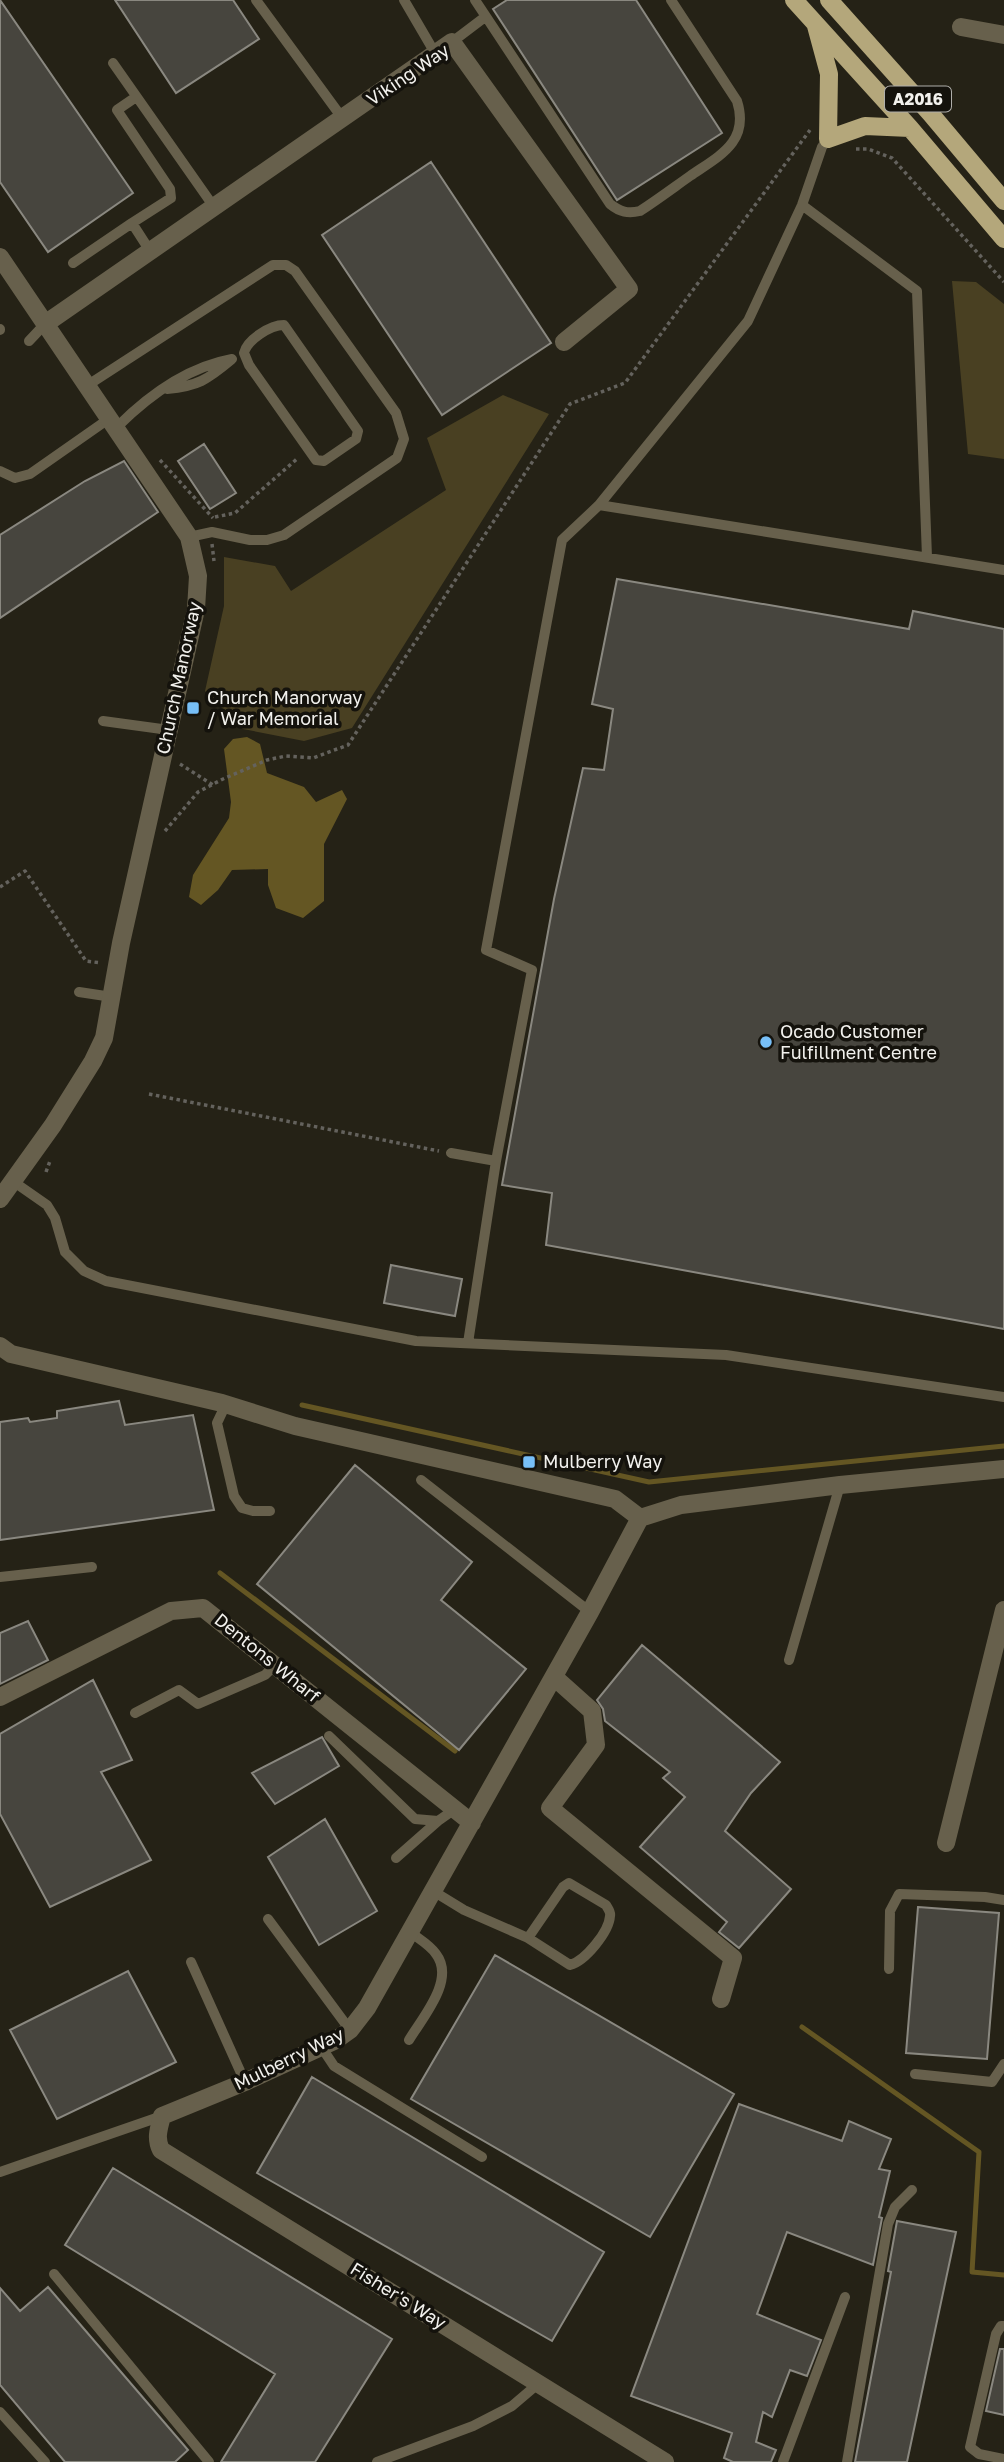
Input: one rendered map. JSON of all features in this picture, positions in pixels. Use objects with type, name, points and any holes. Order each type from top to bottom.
[{"type":"main road","name":"A2016","points":[[794,0],[910,128],[1004,239]]},
{"type":"main road","name":"A2016","points":[[829,0],[1004,201]]},
{"type":"main road","points":[[814,22],[829,74],[821,135],[865,126],[910,128]]},
{"type":"street","points":[[961,27],[1004,35]]},
{"type":"street","name":"Viking Way","points":[[45,324],[452,42],[629,289],[564,342]]},
{"type":"street","name":"Church Manorway","points":[[0,257],[189,537],[198,576],[196,609],[121,943],[104,1038],[93,1061],[0,1199]]},
{"type":"street","points":[[0,1346],[11,1354],[226,1404],[295,1426],[615,1499],[640,1518],[681,1505],[839,1485],[1004,1469]]},
{"type":"street","name":"Mulberry Way","points":[[162,2116],[322,2048],[350,2030],[367,2008],[472,1823],[640,1518]]},
{"type":"street","name":"Dentons Wharf","points":[[0,1697],[171,1611],[203,1608],[472,1823]]},
{"type":"street","points":[[946,1843],[1004,1610]]},
{"type":"street","points":[[554,1677],[592,1711],[596,1745],[550,1808],[733,1958],[720,1999]]},
{"type":"street","name":"Fisher's Way","points":[[162,2116],[157,2135],[161,2150],[665,2462]]},
{"type":"lane","points":[[256,0],[343,119]]},
{"type":"lane","points":[[404,0],[435,53]]},
{"type":"lane","points":[[475,0],[610,204],[616,209],[631,213],[640,211],[727,150],[741,123],[737,101],[671,0]]},
{"type":"lane","points":[[452,42],[485,17]]},
{"type":"lane","points":[[113,63],[214,207]]},
{"type":"lane","points":[[73,263],[171,198],[170,188],[117,110],[136,97]]},
{"type":"lane","points":[[468,1343],[496,1161],[532,970],[486,950],[562,540],[599,505],[748,321],[802,205],[822,147],[821,135]]},
{"type":"lane","points":[[802,205],[917,291],[927,557]]},
{"type":"lane","points":[[132,223],[150,251]]},
{"type":"lane","points":[[88,385],[274,265],[286,265],[295,271],[396,413],[404,439],[397,458],[284,535],[267,540],[250,540],[212,532],[189,537]]},
{"type":"lane","points":[[30,341],[45,324]]},
{"type":"lane","points":[[284,325],[358,431],[356,439],[324,461],[316,460],[249,365],[244,353],[247,344],[275,326],[284,325]]},
{"type":"lane","points":[[0,471],[15,478],[30,474],[162,389],[190,387],[244,353]]},
{"type":"lane","points":[[0,484],[12,476]]},
{"type":"lane","points":[[599,505],[1004,570]]},
{"type":"lane","points":[[103,721],[169,730]]},
{"type":"lane","points":[[79,992],[112,997]]},
{"type":"lane","points":[[452,1153],[496,1161]]},
{"type":"lane","points":[[13,1182],[47,1205],[55,1219],[65,1252],[84,1270],[106,1281],[416,1341],[726,1355],[1004,1397]]},
{"type":"lane","points":[[226,1404],[217,1423],[234,1496],[242,1508],[270,1511]]},
{"type":"lane","points":[[421,1479],[590,1612]]},
{"type":"lane","points":[[789,1660],[839,1485]]},
{"type":"lane","points":[[0,1577],[92,1567]]},
{"type":"lane","points":[[135,1713],[179,1690],[198,1704],[265,1675],[275,1665]]},
{"type":"lane","points":[[330,1736],[415,1819],[438,1821]]},
{"type":"lane","points":[[396,1858],[455,1809]]},
{"type":"lane","points":[[433,1891],[464,1910],[527,1938],[570,1965],[579,1963],[602,1935],[611,1917],[609,1910],[606,1905],[569,1883],[563,1887],[527,1938]]},
{"type":"lane","points":[[888,1969],[890,1911],[899,1894],[1004,1900]]},
{"type":"lane","points":[[268,1919],[350,2030]]},
{"type":"lane","points":[[409,2040],[434,2000],[441,1981],[441,1964],[437,1954],[410,1932]]},
{"type":"lane","points":[[191,1962],[245,2082]]},
{"type":"lane","points":[[322,2048],[334,2066],[482,2157]]},
{"type":"lane","points":[[915,2074],[992,2082],[1004,2064]]},
{"type":"lane","name":"Mulberry Way","points":[[0,2172],[162,2116]]},
{"type":"lane","points":[[847,2462],[888,2224],[895,2207],[912,2190]]},
{"type":"lane","points":[[54,2274],[209,2462]]},
{"type":"lane","points":[[783,2462],[845,2297]]},
{"type":"lane","points":[[1004,2326],[1001,2326],[996,2334],[970,2447],[979,2454],[1004,2459]]},
{"type":"lane","points":[[377,2462],[473,2426],[512,2406],[538,2383]]},
{"type":"lane","points":[[0,2412],[45,2462]]},
{"type":"path","points":[[159,838],[198,792],[223,779],[267,760],[286,756],[313,758],[348,745],[570,404],[625,383],[811,128],[821,135]]},
{"type":"path","points":[[844,150],[868,149],[892,158],[1004,282]]},
{"type":"path","points":[[159,459],[213,518],[235,513],[309,449]]},
{"type":"path","points":[[212,547],[215,563]]},
{"type":"path","points":[[175,760],[213,785]]},
{"type":"path","points":[[0,887],[25,871],[86,961],[117,966]]},
{"type":"path","points":[[149,1094],[452,1153]]},
{"type":"shaded area","points":[[0,0],[1004,0],[1004,2462],[0,2462]]},
{"type":"shaded area","points":[[952,281],[976,282],[1004,304],[1004,459],[968,454]]},
{"type":"shaded area","points":[[503,395],[549,414],[352,728],[304,741],[243,729],[205,691],[224,606],[224,557],[275,566],[291,591],[446,490],[427,438]]},
{"type":"shaded area","points":[[247,737],[260,744],[267,773],[304,787],[316,802],[342,790],[347,799],[324,844],[324,901],[303,918],[276,908],[268,885],[268,869],[232,870],[218,890],[201,905],[189,897],[193,875],[229,818],[231,802],[224,749],[233,739]]},
{"type":"building","points":[[0,0],[133,193],[48,252],[0,182]]},
{"type":"building","points":[[115,0],[233,0],[259,39],[176,93]]},
{"type":"building","points":[[507,0],[636,0],[722,133],[617,200],[493,9]]},
{"type":"building","points":[[431,162],[551,343],[442,415],[322,235]]},
{"type":"building","points":[[204,444],[236,493],[210,509],[178,461]]},
{"type":"building","points":[[124,461],[158,512],[0,618],[0,535],[85,481]]},
{"type":"building","name":"Ocado Customer Fulfillment Centre","points":[[617,579],[909,629],[913,611],[1004,629],[1004,1329],[546,1245],[552,1193],[502,1185],[554,899],[583,768],[604,770],[613,709],[592,704]]},
{"type":"building","points":[[391,1265],[462,1279],[455,1316],[384,1303]]},
{"type":"building","points":[[119,1401],[125,1425],[193,1415],[214,1510],[0,1540],[0,1422],[28,1418],[30,1422],[57,1418],[57,1411]]},
{"type":"building","points":[[355,1465],[472,1562],[441,1600],[526,1669],[459,1750],[257,1584]]},
{"type":"building","points":[[28,1621],[48,1660],[0,1684],[0,1633]]},
{"type":"building","points":[[642,1645],[780,1762],[751,1793],[725,1831],[791,1889],[739,1948],[719,1932],[727,1922],[640,1847],[685,1797],[663,1778],[670,1772],[605,1721],[603,1709],[597,1700]]},
{"type":"building","points":[[93,1680],[132,1760],[101,1772],[151,1860],[50,1907],[0,1814],[0,1734]]},
{"type":"building","points":[[322,1737],[339,1766],[275,1804],[252,1773]]},
{"type":"building","points":[[325,1819],[377,1911],[319,1945],[268,1857]]},
{"type":"building","points":[[918,1907],[999,1913],[987,2059],[906,2053]]},
{"type":"building","points":[[495,1955],[734,2094],[650,2237],[411,2099]]},
{"type":"building","points":[[128,1971],[176,2062],[57,2119],[10,2030]]},
{"type":"building","points":[[312,2077],[604,2252],[552,2341],[257,2173]]},
{"type":"building","points":[[739,2104],[842,2141],[849,2121],[891,2139],[879,2169],[890,2171],[879,2217],[882,2218],[873,2265],[787,2232],[757,2314],[821,2340],[807,2376],[790,2370],[772,2417],[763,2412],[756,2442],[776,2450],[771,2462],[733,2462],[724,2458],[732,2433],[631,2396]]},
{"type":"building","points":[[113,2168],[392,2339],[315,2462],[221,2462],[275,2374],[65,2245]]},
{"type":"building","points":[[897,2221],[956,2232],[907,2462],[855,2462],[891,2272],[888,2271]]},
{"type":"building","points":[[48,2287],[188,2450],[175,2462],[65,2462],[0,2385],[0,2288],[20,2311]]},
{"type":"building","points":[[1000,2349],[1004,2349],[1004,2415],[986,2411]]},
{"type":"waterway","points":[[302,1405],[649,1482],[1004,1446]]},
{"type":"waterway","points":[[220,1573],[455,1751]]},
{"type":"waterway","points":[[802,2027],[979,2152],[972,2272],[1004,2275]]},
{"type":"place","name":"Church Manorway / War Memorial","points":[[193,708]]},
{"type":"place","name":"Ocado Customer Fulfillment Centre","points":[[766,1042]]},
{"type":"place","name":"Mulberry Way","points":[[529,1462]]}]
